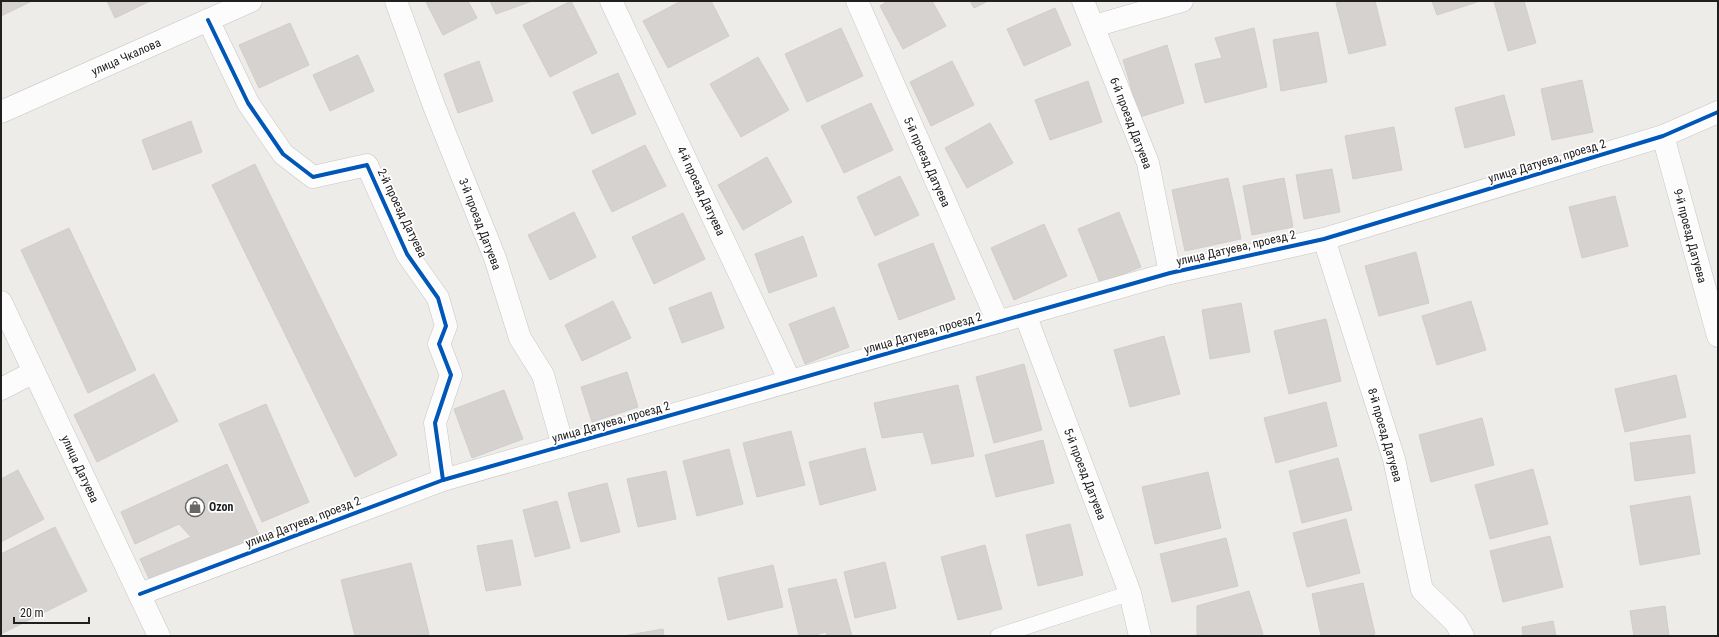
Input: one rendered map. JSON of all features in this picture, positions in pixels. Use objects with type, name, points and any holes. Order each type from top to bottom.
[{"type":"street","name":"улица Чкалова","points":[[1,112],[251,1]]},
{"type":"street","name":"3-й проезд Датуева","points":[[396,1],[434,106],[495,258],[520,338],[543,375],[563,446]]},
{"type":"street","name":"4-й проезд Датуева","points":[[611,1],[790,381]]},
{"type":"street","name":"5-й проезд Датуева","points":[[857,1],[998,322]]},
{"type":"street","name":"6-й проезд Датуева","points":[[1083,1],[1148,163],[1170,273]]},
{"type":"street","points":[[1094,26],[1182,1]]},
{"type":"street","name":"2-й проезд Датуева","points":[[208,20],[248,103],[283,154],[313,177],[367,165],[407,254],[438,298],[446,326],[439,344],[451,375],[435,423],[444,480]]},
{"type":"street","name":"улица Датуева, проезд 2","points":[[140,594],[444,480],[1170,273],[1324,239],[1663,136],[1718,112]]},
{"type":"street","name":"9-й проезд Датуева","points":[[1663,136],[1718,336]]},
{"type":"street","name":"8-й проезд Датуева","points":[[1324,239],[1394,459],[1422,590],[1459,629]]},
{"type":"street","name":"улица Датуева","points":[[1,302],[159,636]]},
{"type":"street","name":"5-й проезд Датуева","points":[[1025,314],[1130,593],[1140,636]]},
{"type":"street","points":[[1,389],[34,372]]},
{"type":"lane","points":[[998,636],[1130,593]]},
{"type":"building","points":[[1,1],[32,1],[1,16]]},
{"type":"building","points":[[107,1],[150,1],[115,18]]},
{"type":"building","points":[[468,1],[477,18],[443,35],[426,2]]},
{"type":"building","points":[[490,1],[532,1],[496,14]]},
{"type":"building","points":[[571,1],[597,53],[550,77],[523,25]]},
{"type":"building","points":[[681,1],[711,1],[729,36],[668,68],[643,21]]},
{"type":"building","points":[[888,1],[932,1],[946,26],[903,49],[880,6]]},
{"type":"building","points":[[970,1],[988,1],[974,8]]},
{"type":"building","points":[[1345,1],[1375,1],[1386,45],[1349,54],[1336,3]]},
{"type":"building","points":[[1432,1],[1477,1],[1477,2],[1437,15]]},
{"type":"building","points":[[1494,1],[1524,1],[1536,43],[1508,51]]},
{"type":"building","points":[[1055,8],[1071,45],[1024,66],[1007,29]]},
{"type":"building","points":[[290,23],[309,65],[259,88],[239,45]]},
{"type":"building","points":[[841,28],[863,76],[807,102],[785,54]]},
{"type":"building","points":[[1254,28],[1267,87],[1205,103],[1195,64],[1222,58],[1215,38]]},
{"type":"building","points":[[1318,32],[1327,82],[1281,91],[1273,40]]},
{"type":"building","points":[[1167,45],[1184,103],[1140,117],[1123,60]]},
{"type":"building","points":[[358,55],[374,91],[330,111],[313,75]]},
{"type":"building","points":[[758,57],[789,110],[741,137],[710,84]]},
{"type":"building","points":[[479,61],[493,101],[458,113],[444,74]]},
{"type":"building","points":[[952,61],[974,105],[931,126],[910,82]]},
{"type":"building","points":[[618,73],[636,114],[592,134],[573,92]]},
{"type":"building","points":[[1582,80],[1593,132],[1552,140],[1541,89]]},
{"type":"building","points":[[1088,81],[1102,122],[1050,140],[1035,100]]},
{"type":"building","points":[[1504,95],[1515,135],[1465,148],[1455,108]]},
{"type":"building","points":[[871,103],[893,150],[844,173],[821,126]]},
{"type":"building","points":[[191,121],[202,152],[153,170],[142,140]]},
{"type":"building","points":[[990,123],[1013,163],[967,188],[945,148]]},
{"type":"building","points":[[1394,127],[1402,170],[1353,179],[1345,136]]},
{"type":"building","points":[[645,145],[666,186],[612,212],[592,171]]},
{"type":"building","points":[[767,157],[792,202],[743,230],[718,185]]},
{"type":"building","points":[[255,164],[397,455],[355,477],[212,185]]},
{"type":"building","points":[[1332,169],[1340,212],[1304,219],[1296,175]]},
{"type":"building","points":[[900,176],[919,215],[875,236],[857,197]]},
{"type":"building","points":[[1228,178],[1241,239],[1185,251],[1172,190]]},
{"type":"building","points":[[1284,178],[1293,227],[1252,235],[1243,186]]},
{"type":"building","points":[[1615,196],[1628,246],[1582,258],[1569,207]]},
{"type":"building","points":[[574,212],[596,257],[550,280],[528,235]]},
{"type":"building","points":[[1119,212],[1141,267],[1100,283],[1078,229]]},
{"type":"building","points":[[683,213],[705,259],[654,284],[632,237]]},
{"type":"building","points":[[1044,224],[1067,276],[1014,300],[991,248]]},
{"type":"building","points":[[69,228],[136,370],[88,393],[21,250]]},
{"type":"building","points":[[803,236],[817,276],[769,293],[755,254]]},
{"type":"building","points":[[933,243],[955,299],[899,320],[878,264]]},
{"type":"building","points":[[1416,252],[1429,303],[1379,316],[1365,266]]},
{"type":"building","points":[[711,292],[724,328],[682,343],[669,308]]},
{"type":"building","points":[[613,301],[631,338],[582,361],[565,325]]},
{"type":"building","points":[[1471,301],[1486,350],[1437,365],[1422,316]]},
{"type":"building","points":[[1241,303],[1250,352],[1210,359],[1202,310]]},
{"type":"building","points":[[834,307],[849,347],[805,364],[789,324]]},
{"type":"building","points":[[1326,319],[1341,381],[1289,394],[1274,331]]},
{"type":"building","points":[[1164,336],[1180,394],[1130,407],[1114,350]]},
{"type":"building","points":[[1024,364],[1042,430],[994,443],[976,377]]},
{"type":"building","points":[[627,372],[638,407],[592,422],[581,387]]},
{"type":"building","points":[[154,374],[178,421],[97,462],[74,415]]},
{"type":"building","points":[[1676,375],[1686,417],[1625,432],[1615,389]]},
{"type":"building","points":[[958,385],[974,456],[932,464],[923,432],[882,438],[874,403]]},
{"type":"building","points":[[504,390],[523,439],[472,458],[454,409]]},
{"type":"building","points":[[1326,402],[1337,446],[1276,463],[1264,418]]},
{"type":"building","points":[[266,404],[309,502],[262,522],[219,424]]},
{"type":"building","points":[[1482,418],[1494,465],[1431,482],[1419,435]]},
{"type":"building","points":[[791,431],[805,485],[757,497],[743,443]]},
{"type":"building","points":[[1690,435],[1695,473],[1635,481],[1630,443]]},
{"type":"building","points":[[1043,440],[1054,483],[996,497],[985,455]]},
{"type":"building","points":[[865,448],[876,490],[820,505],[809,462]]},
{"type":"building","points":[[729,449],[743,504],[697,516],[683,461]]},
{"type":"building","points":[[1338,458],[1352,510],[1302,523],[1289,471]]},
{"type":"building","points":[[227,464],[259,535],[151,583],[140,559],[191,537],[179,524],[135,544],[121,512]]},
{"type":"building","points":[[1533,469],[1548,524],[1490,539],[1475,485]]},
{"type":"building","points":[[18,470],[44,519],[1,542],[1,479]]},
{"type":"building","points":[[666,471],[676,519],[638,527],[627,479]]},
{"type":"building","points":[[1208,472],[1221,528],[1155,544],[1142,487]]},
{"type":"building","points":[[607,483],[620,532],[581,542],[568,493]]},
{"type":"building","points":[[1690,496],[1700,554],[1640,565],[1630,506]]},
{"type":"building","points":[[557,501],[570,548],[535,557],[523,510]]},
{"type":"building","points":[[1346,519],[1360,573],[1307,587],[1293,533]]},
{"type":"building","points":[[1070,524],[1083,575],[1038,586],[1026,535]]},
{"type":"building","points":[[55,527],[87,591],[1,634],[1,554]]},
{"type":"building","points":[[1550,536],[1563,587],[1503,602],[1490,551]]},
{"type":"building","points":[[1226,538],[1238,586],[1172,602],[1160,554]]},
{"type":"building","points":[[512,540],[521,585],[486,591],[477,546]]},
{"type":"building","points":[[985,545],[1002,609],[958,620],[941,557]]},
{"type":"building","points":[[885,562],[896,608],[855,618],[844,572]]},
{"type":"building","points":[[411,563],[429,634],[420,636],[355,636],[341,580]]},
{"type":"building","points":[[773,565],[783,607],[728,620],[718,578]]},
{"type":"building","points":[[836,579],[852,636],[827,636],[826,632],[811,636],[799,636],[788,589]]},
{"type":"building","points":[[1363,583],[1375,634],[1366,636],[1321,636],[1312,594]]},
{"type":"building","points":[[1249,591],[1263,634],[1258,636],[1197,635],[1197,606]]},
{"type":"building","points":[[1665,606],[1669,636],[1634,636],[1630,611]]},
{"type":"building","points":[[1553,621],[1556,636],[1523,636],[1522,627]]},
{"type":"building","points":[[663,629],[664,636],[623,636]]},
{"type":"cycle path","points":[[208,20],[248,103],[283,154],[313,177],[367,165],[407,254],[438,298],[446,326],[439,344],[451,375],[435,423],[443,480]]},
{"type":"cycle path","points":[[140,594],[443,480],[1170,273],[1324,239],[1663,136],[1718,112]]},
{"type":"place","name":"Ozon","points":[[195,507]]}]
